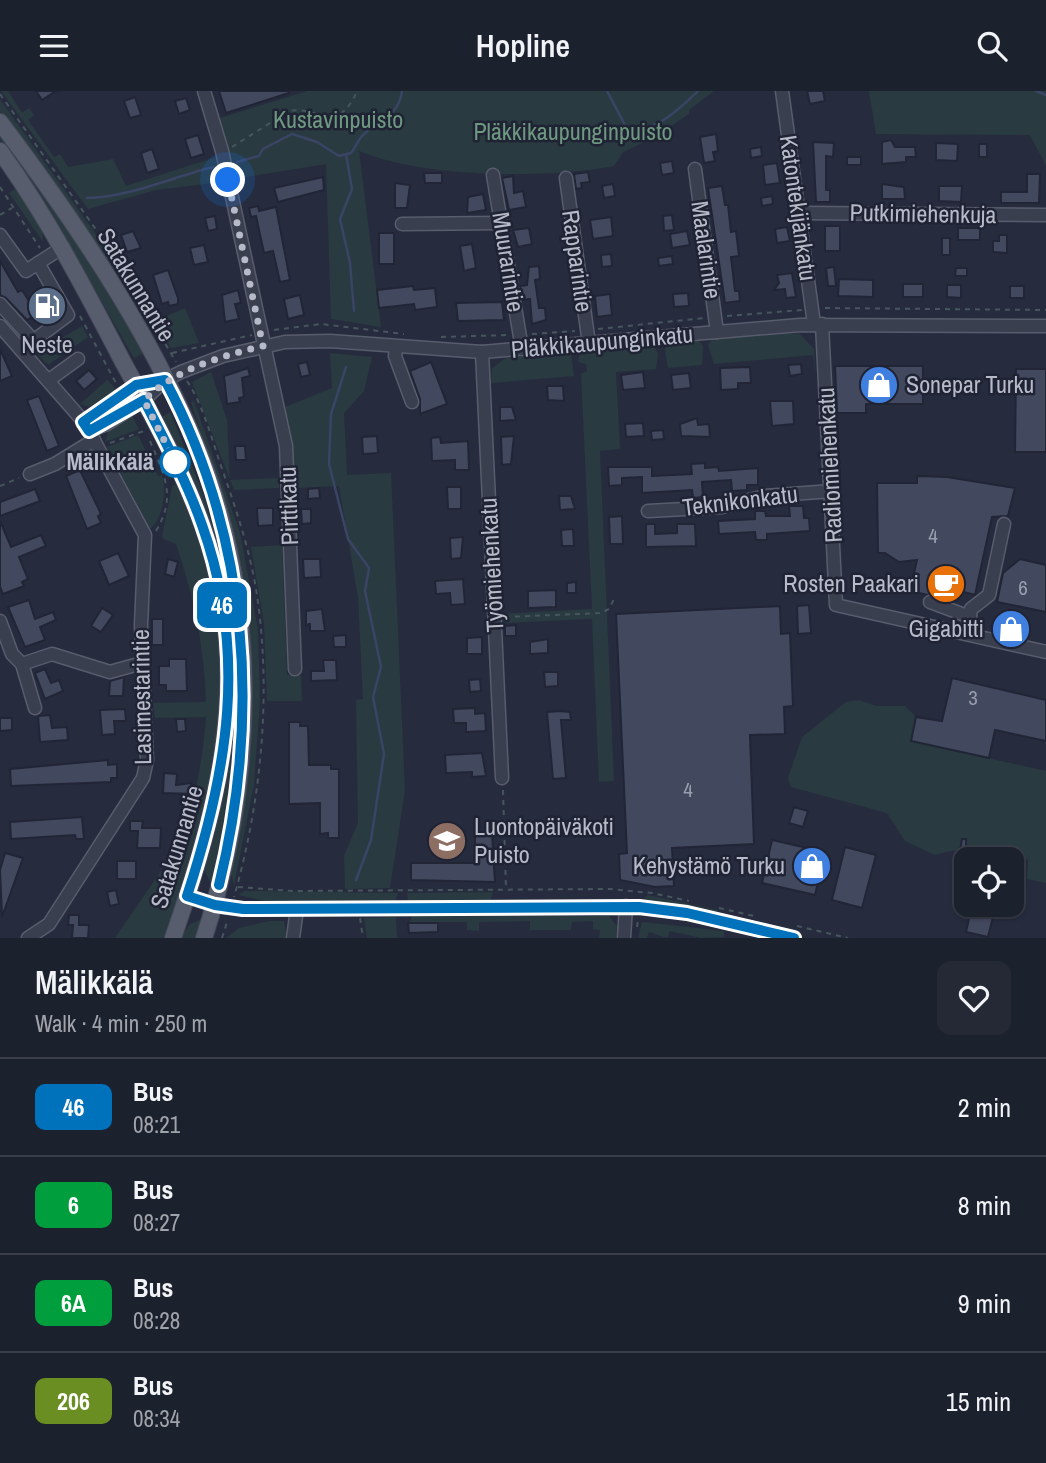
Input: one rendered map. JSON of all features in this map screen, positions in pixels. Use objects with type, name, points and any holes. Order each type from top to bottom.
[{"type":"main road","name":"Satakunnantie","points":[[0,122],[83,238],[165,380],[194,438],[216,502],[235,586],[242,632],[245,693],[242,762],[215,905],[204,938]]},
{"type":"main road","name":"Satakunnantie","points":[[0,151],[35,200],[63,247],[144,400],[183,478],[203,526],[220,590],[226,634],[228,702],[222,768],[202,851],[173,938]]},
{"type":"street","name":"Pirttikatu","points":[[204,91],[222,151],[286,446],[295,669]]},
{"type":"street","name":"Katontekijänkatu","points":[[782,91],[812,308],[818,324]]},
{"type":"street","name":"Maalarintie","points":[[695,169],[717,332]]},
{"type":"street","name":"Muurarintie","points":[[494,175],[522,349]]},
{"type":"street","name":"Rapparintie","points":[[566,178],[589,344]]},
{"type":"street","name":"Putkimiehenkuja","points":[[799,213],[1046,215]]},
{"type":"street","points":[[402,224],[501,222]]},
{"type":"street","points":[[0,235],[26,271],[63,247]]},
{"type":"street","points":[[21,350],[68,314],[38,263]]},
{"type":"street","points":[[0,304],[32,339]]},
{"type":"street","name":"Pläkkikaupunginkatu","points":[[165,380],[262,339],[482,352],[818,324],[1046,326]]},
{"type":"street","name":"Radiomiehenkatu","points":[[818,324],[832,491],[836,605],[967,634]]},
{"type":"street","name":"Lasimestarintie","points":[[0,326],[49,380],[91,435],[145,535],[142,663],[147,760],[143,778],[49,924],[28,938]]},
{"type":"street","points":[[396,348],[395,356],[412,402]]},
{"type":"street","name":"Työmiehenkatu","points":[[482,352],[502,778]]},
{"type":"street","points":[[49,380],[78,359]]},
{"type":"street","points":[[91,435],[136,385],[165,380]]},
{"type":"street","points":[[30,474],[55,464],[91,435],[144,400],[165,380]]},
{"type":"street","name":"Teknikonkatu","points":[[648,511],[722,507],[765,496],[832,491]]},
{"type":"street","points":[[1004,524],[989,595],[971,609],[967,634],[1046,652]]},
{"type":"street","points":[[930,602],[970,617]]},
{"type":"street","points":[[0,621],[12,654],[22,664],[35,708]]},
{"type":"street","points":[[22,664],[52,654],[110,671],[142,663]]},
{"type":"street","points":[[187,896],[215,905],[243,909],[626,906],[687,913],[794,938]]},
{"type":"street","points":[[624,938],[626,906]]},
{"type":"street","points":[[293,938],[297,909]]},
{"type":"path","points":[[222,151],[289,111],[296,110],[326,117],[344,111],[357,91]]},
{"type":"path","points":[[0,95],[109,248],[171,353],[262,339],[321,324],[412,335]]},
{"type":"path","points":[[0,215],[13,207]]},
{"type":"path","points":[[438,337],[587,330],[812,308],[1046,310]]},
{"type":"path","points":[[91,435],[145,431],[142,422]]},
{"type":"path","points":[[145,535],[156,532],[162,521],[169,487],[149,440]]},
{"type":"path","points":[[0,486],[30,474]]},
{"type":"path","points":[[494,618],[601,613],[609,609],[615,597]]},
{"type":"path","points":[[502,778],[506,890]]},
{"type":"path","points":[[359,916],[363,938]]},
{"type":"path","points":[[222,938],[224,930]]},
{"type":"green space","points":[[1,91],[8,91],[22,113],[29,108],[34,115],[28,120],[54,157],[60,154],[68,167],[113,159],[126,186],[216,157],[221,182],[156,190],[88,209]]},
{"type":"green space","name":"Pläkkikaupunginpuisto","points":[[307,91],[714,91],[689,110],[689,114],[653,138],[623,152],[614,166],[554,173],[450,171],[416,167],[359,151],[381,327],[331,319],[326,164],[234,179],[220,118]]},
{"type":"green space","points":[[869,91],[1046,91],[1046,166],[1030,135],[876,134]]},
{"type":"green space","points":[[0,99],[107,250],[118,268],[119,277],[0,112]]},
{"type":"green space","points":[[0,133],[71,232],[144,353],[134,358],[46,205],[0,140]]},
{"type":"green space","points":[[16,188],[42,226],[43,242],[9,193]]},
{"type":"green space","points":[[185,308],[199,343],[171,348],[156,321]]},
{"type":"green space","points":[[82,326],[88,337],[48,365],[36,353]]},
{"type":"green space","points":[[799,333],[814,349],[815,376],[813,355],[714,364],[708,345],[712,339]]},
{"type":"green space","points":[[699,341],[703,346],[702,365],[668,368],[665,350],[667,344]]},
{"type":"green space","points":[[654,345],[658,354],[656,369],[616,372],[620,449],[600,451],[614,781],[599,782],[592,619],[502,623],[501,614],[592,609],[581,374],[587,371],[586,364],[578,362],[580,352]]},
{"type":"green space","points":[[330,353],[372,357],[364,391],[344,413],[347,475],[391,473],[405,790],[390,888],[345,889],[344,856],[358,823],[356,700],[363,699],[358,597],[339,486],[293,488],[285,407],[332,388]]},
{"type":"green space","points":[[571,353],[574,376],[491,383],[492,368],[506,358]]},
{"type":"green space","points":[[211,372],[227,420],[230,480],[192,382]]},
{"type":"green space","points":[[107,380],[115,388],[114,391],[89,407],[80,404]]},
{"type":"green space","points":[[194,401],[240,533],[258,629],[260,701],[254,784],[234,886],[230,869],[250,738],[215,474],[191,402]]},
{"type":"green space","points":[[170,412],[215,523],[229,590],[238,669],[232,794],[212,885],[204,870],[230,760],[234,721],[230,630],[160,418]]},
{"type":"green space","points":[[131,414],[139,429],[105,442],[109,430]]},
{"type":"green space","points":[[138,435],[163,481],[161,512],[150,529],[107,447]]},
{"type":"green space","points":[[279,478],[279,488],[234,490],[230,480]]},
{"type":"green space","points":[[175,484],[185,498],[194,522],[211,579],[217,612],[222,678],[218,745],[202,827],[166,938],[115,938],[161,871],[171,877],[194,798],[204,738],[206,717],[155,718],[153,703],[206,702],[197,622],[188,583],[176,544],[163,539],[162,536],[172,487]]},
{"type":"green space","points":[[282,545],[287,675],[301,675],[302,701],[267,701],[264,624],[251,547]]},
{"type":"green space","points":[[859,700],[876,706],[905,706],[916,717],[911,741],[1046,771],[1046,883],[1027,879],[1028,860],[1024,858],[1024,847],[954,847],[954,851],[935,855],[905,841],[887,813],[791,787],[788,778],[802,737],[846,702]]},
{"type":"green space","points":[[245,891],[398,893],[395,902],[275,903],[238,895]]},
{"type":"green space","points":[[493,892],[490,901],[408,902],[407,893]]},
{"type":"green space","points":[[648,895],[717,910],[718,912],[642,901]]},
{"type":"green space","points":[[412,916],[609,916],[617,926],[616,938],[599,938],[600,930],[593,929],[593,921],[572,922],[571,930],[530,930],[530,921],[479,922],[479,931],[467,930],[467,922],[410,922]]},
{"type":"green space","points":[[396,917],[397,938],[367,938],[364,918]]},
{"type":"green space","points":[[202,919],[198,938],[180,938],[190,924]]},
{"type":"green space","points":[[270,921],[284,921],[287,938],[226,938],[239,928]]},
{"type":"green space","points":[[642,922],[724,931],[724,937],[701,938],[670,931],[667,938],[649,932],[647,938],[638,938]]},
{"type":"building","points":[[36,91],[56,91],[42,100]]},
{"type":"building","points":[[219,91],[289,91],[289,93],[226,113]]},
{"type":"building","points":[[807,91],[823,91],[825,101],[810,104]]},
{"type":"building","points":[[135,97],[141,115],[130,118],[124,101]]},
{"type":"building","points":[[186,98],[190,110],[179,114],[175,101]]},
{"type":"building","points":[[716,134],[718,151],[713,152],[715,161],[704,163],[700,137]]},
{"type":"building","points":[[198,135],[204,154],[191,158],[185,139]]},
{"type":"building","points":[[891,140],[895,147],[915,147],[916,157],[906,157],[906,162],[882,164],[882,142]]},
{"type":"building","points":[[813,142],[834,143],[833,157],[826,156],[826,190],[830,190],[830,202],[816,202]]},
{"type":"building","points":[[936,143],[958,144],[957,161],[936,160]]},
{"type":"building","points":[[979,144],[987,144],[987,157],[979,157]]},
{"type":"building","points":[[761,147],[762,156],[751,158],[750,149]]},
{"type":"building","points":[[152,149],[159,169],[147,173],[141,153]]},
{"type":"building","points":[[847,157],[861,157],[861,165],[847,165]]},
{"type":"building","points":[[672,161],[674,173],[662,175],[660,163]]},
{"type":"building","points":[[777,163],[780,183],[765,185],[763,165]]},
{"type":"building","points":[[588,172],[590,182],[581,183],[582,188],[576,189],[574,174]]},
{"type":"building","points":[[424,173],[442,173],[442,183],[425,183]]},
{"type":"building","points":[[1027,174],[1040,174],[1039,203],[1001,203],[1001,192],[1027,192]]},
{"type":"building","points":[[513,176],[514,193],[523,191],[526,207],[509,210],[502,178]]},
{"type":"building","points":[[323,177],[324,190],[278,202],[274,188]]},
{"type":"building","points":[[395,183],[410,185],[407,208],[395,208]]},
{"type":"building","points":[[613,184],[615,196],[604,198],[602,186]]},
{"type":"building","points":[[882,184],[904,187],[905,199],[882,199]]},
{"type":"building","points":[[722,186],[725,205],[728,205],[731,232],[736,231],[739,256],[731,257],[735,291],[739,291],[740,301],[725,303],[708,188]]},
{"type":"building","points":[[939,186],[962,186],[961,202],[939,201]]},
{"type":"building","points":[[483,194],[486,210],[467,213],[468,197]]},
{"type":"building","points":[[772,196],[773,204],[762,206],[761,198]]},
{"type":"building","points":[[258,206],[259,211],[276,207],[290,280],[280,282],[273,251],[264,253],[256,216],[251,217],[249,208]]},
{"type":"building","points":[[672,215],[674,230],[664,231],[663,216]]},
{"type":"building","points":[[215,216],[217,229],[208,231],[205,218]]},
{"type":"building","points":[[611,217],[613,236],[593,239],[590,220]]},
{"type":"building","points":[[825,226],[840,226],[840,251],[825,251]]},
{"type":"building","points":[[787,227],[790,241],[777,243],[775,229]]},
{"type":"building","points":[[529,228],[532,244],[518,247],[513,230]]},
{"type":"building","points":[[958,228],[980,228],[980,240],[958,240]]},
{"type":"building","points":[[133,231],[141,248],[127,252],[121,235]]},
{"type":"building","points":[[687,231],[690,245],[672,248],[670,234]]},
{"type":"building","points":[[379,233],[394,233],[394,264],[379,264]]},
{"type":"building","points":[[999,235],[1007,235],[1007,253],[993,252],[993,241],[999,241]]},
{"type":"building","points":[[942,238],[950,238],[950,255],[942,255]]},
{"type":"building","points":[[472,244],[476,268],[464,271],[460,246]]},
{"type":"building","points":[[204,245],[208,262],[194,265],[190,248]]},
{"type":"building","points":[[611,254],[612,266],[602,267],[601,255]]},
{"type":"building","points":[[672,256],[673,264],[659,266],[658,258]]},
{"type":"building","points":[[0,261],[18,292],[22,290],[31,304],[46,294],[56,311],[44,319],[40,312],[27,320],[0,295]]},
{"type":"building","points":[[539,266],[540,279],[535,280],[539,308],[545,308],[546,320],[532,324],[530,299],[523,300],[520,286],[527,285],[529,267]]},
{"type":"building","points":[[834,267],[836,286],[828,286],[826,268]]},
{"type":"building","points":[[956,268],[967,268],[967,276],[955,276]]},
{"type":"building","points":[[168,270],[178,298],[178,304],[169,306],[168,302],[162,304],[153,275]]},
{"type":"building","points":[[792,273],[796,297],[786,298],[785,289],[774,290],[779,283],[777,275]]},
{"type":"building","points":[[839,279],[873,280],[873,297],[838,296]]},
{"type":"building","points":[[903,284],[923,284],[923,297],[903,297]]},
{"type":"building","points":[[947,285],[961,285],[961,298],[947,297]]},
{"type":"building","points":[[413,286],[414,290],[435,288],[437,307],[415,310],[414,304],[379,308],[377,290]]},
{"type":"building","points":[[1010,286],[1024,286],[1024,298],[1010,298]]},
{"type":"building","points":[[238,290],[241,303],[235,304],[239,319],[225,322],[222,295]]},
{"type":"building","points":[[688,293],[689,306],[674,307],[673,294]]},
{"type":"building","points":[[610,294],[612,315],[597,317],[595,296]]},
{"type":"building","points":[[300,295],[304,315],[288,319],[284,299]]},
{"type":"building","points":[[502,302],[504,320],[458,321],[456,303]]},
{"type":"building","points":[[0,349],[12,376],[0,381]]},
{"type":"building","points":[[307,362],[310,375],[301,377],[298,364]]},
{"type":"building","points":[[431,362],[447,404],[420,414],[420,399],[410,371]]},
{"type":"building","points":[[801,364],[802,374],[790,376],[788,365]]},
{"type":"building","name":"Sonepar Turku","points":[[835,366],[923,366],[923,404],[866,404],[866,413],[837,413]]},
{"type":"building","points":[[750,367],[751,383],[738,383],[738,389],[721,390],[720,368]]},
{"type":"building","points":[[248,368],[250,376],[242,378],[244,397],[239,398],[240,402],[227,404],[224,376]]},
{"type":"building","points":[[1016,369],[1046,369],[1046,452],[1015,452]]},
{"type":"building","points":[[89,370],[97,379],[84,390],[76,381]]},
{"type":"building","points":[[643,372],[645,388],[623,390],[621,375]]},
{"type":"building","points":[[689,373],[691,388],[673,390],[671,375]]},
{"type":"building","points":[[547,386],[563,386],[564,401],[548,400]]},
{"type":"building","points":[[39,396],[59,446],[47,451],[27,400]]},
{"type":"building","points":[[770,401],[793,401],[794,424],[772,426]]},
{"type":"building","points":[[500,407],[512,407],[516,420],[500,421]]},
{"type":"building","points":[[697,418],[698,425],[709,424],[710,437],[681,436],[680,424]]},
{"type":"building","points":[[643,423],[644,436],[626,437],[625,424]]},
{"type":"building","points":[[663,430],[664,439],[652,440],[651,431]]},
{"type":"building","points":[[377,436],[378,453],[363,454],[362,437]]},
{"type":"building","points":[[514,436],[511,464],[502,465],[501,437]]},
{"type":"building","points":[[440,437],[441,443],[468,441],[469,470],[455,470],[455,460],[432,461],[431,438]]},
{"type":"building","points":[[235,446],[245,446],[246,460],[236,460]]},
{"type":"building","points":[[705,463],[705,468],[718,467],[719,471],[758,468],[758,485],[747,485],[747,490],[732,491],[731,480],[702,482],[703,497],[693,498],[692,490],[642,493],[642,477],[622,478],[622,485],[609,486],[608,467],[652,467],[652,476],[692,474],[691,464]]},
{"type":"building","points":[[80,470],[101,514],[98,516],[101,523],[87,529],[66,476]]},
{"type":"building","points":[[917,476],[947,477],[1015,488],[1008,516],[992,517],[975,595],[953,589],[950,600],[910,591],[917,560],[899,562],[885,553],[878,553],[877,483],[917,483]]},
{"type":"building","points":[[447,487],[461,487],[461,509],[448,509]]},
{"type":"building","points":[[319,488],[320,498],[308,499],[308,489]]},
{"type":"building","points":[[35,489],[40,501],[0,516],[0,502]]},
{"type":"building","points":[[559,496],[571,496],[575,509],[560,510]]},
{"type":"building","points":[[789,506],[803,506],[804,518],[809,518],[810,531],[767,534],[767,540],[756,540],[755,532],[719,534],[718,521],[755,519],[755,511],[765,511],[766,516],[790,516]]},
{"type":"building","points":[[257,508],[273,508],[273,525],[258,526]]},
{"type":"building","points":[[301,509],[311,509],[311,523],[302,524]]},
{"type":"building","points":[[622,516],[623,544],[610,544],[609,517]]},
{"type":"building","points":[[0,521],[11,547],[41,535],[46,546],[19,557],[28,579],[22,582],[24,586],[3,594],[0,587]]},
{"type":"building","points":[[646,524],[655,524],[655,534],[677,533],[677,524],[695,524],[696,546],[646,547]]},
{"type":"building","points":[[573,529],[574,546],[562,546],[561,530]]},
{"type":"building","points":[[463,537],[461,558],[451,559],[450,538]]},
{"type":"building","points":[[118,553],[129,576],[109,585],[99,561]]},
{"type":"building","points":[[168,559],[178,562],[174,577],[165,574]]},
{"type":"building","points":[[303,559],[320,559],[321,577],[304,578]]},
{"type":"building","points":[[1020,559],[1046,565],[1046,612],[997,602],[1003,573]]},
{"type":"building","points":[[463,579],[465,604],[451,605],[450,593],[436,594],[435,581]]},
{"type":"building","points":[[576,582],[576,593],[567,593],[567,583]]},
{"type":"building","points":[[556,590],[556,607],[528,608],[528,591]]},
{"type":"building","points":[[29,600],[35,619],[53,612],[56,620],[40,627],[45,640],[25,647],[8,607]]},
{"type":"building","points":[[809,605],[811,633],[798,634],[797,606]]},
{"type":"building","points":[[780,606],[781,634],[790,633],[793,706],[784,707],[785,734],[750,735],[754,844],[672,848],[674,886],[655,887],[620,880],[619,854],[627,853],[616,614]]},
{"type":"building","points":[[102,608],[113,615],[101,632],[91,626]]},
{"type":"building","points":[[322,609],[325,631],[310,631],[310,624],[306,625],[306,611]]},
{"type":"building","points":[[152,619],[163,619],[163,645],[152,645]]},
{"type":"building","points":[[516,625],[516,636],[505,636],[505,626]]},
{"type":"building","points":[[346,635],[346,647],[334,647],[333,636]]},
{"type":"building","points":[[482,637],[482,654],[467,654],[467,638]]},
{"type":"building","points":[[548,639],[548,653],[530,654],[530,642]]},
{"type":"building","points":[[169,659],[186,659],[187,691],[166,691],[166,685],[159,685],[159,666],[169,666]]},
{"type":"building","points":[[323,660],[336,660],[337,680],[311,681],[311,671],[324,671]]},
{"type":"building","points":[[45,669],[51,683],[59,680],[63,691],[45,699],[35,673]]},
{"type":"building","points":[[544,672],[558,672],[558,686],[545,687]]},
{"type":"building","points":[[124,677],[123,696],[109,696],[110,681]]},
{"type":"building","points":[[952,678],[1046,700],[1046,741],[995,730],[989,758],[911,741],[916,717],[942,721]]},
{"type":"building","points":[[480,679],[481,691],[470,692],[469,680]]},
{"type":"building","points":[[475,708],[475,714],[485,713],[486,731],[466,732],[466,723],[454,723],[453,709]]},
{"type":"building","points":[[125,709],[126,721],[114,721],[115,734],[102,735],[100,710]]},
{"type":"building","points":[[547,712],[570,712],[571,720],[561,720],[566,778],[553,779]]},
{"type":"building","points":[[50,715],[52,728],[67,727],[68,740],[40,742],[38,716]]},
{"type":"building","points":[[0,718],[12,718],[12,730],[0,731]]},
{"type":"building","points":[[176,719],[185,719],[186,731],[177,732]]},
{"type":"building","points":[[289,722],[300,722],[300,726],[308,726],[309,765],[331,765],[331,769],[339,769],[339,838],[328,838],[328,833],[320,834],[320,803],[289,804]]},
{"type":"building","points":[[482,753],[486,776],[472,777],[472,772],[446,773],[445,755]]},
{"type":"building","points":[[108,760],[108,765],[117,764],[117,778],[111,778],[111,782],[11,786],[10,769]]},
{"type":"building","points":[[164,773],[177,774],[176,785],[191,783],[193,794],[163,793]]},
{"type":"building","points":[[794,807],[808,811],[803,827],[789,823]]},
{"type":"building","points":[[82,817],[84,839],[76,839],[75,835],[11,839],[10,822]]},
{"type":"building","points":[[130,821],[143,821],[142,828],[161,828],[160,848],[137,848],[138,831],[130,831]]},
{"type":"building","points":[[475,833],[492,833],[495,882],[411,880],[411,863],[475,863]]},
{"type":"building","points":[[962,839],[966,839],[966,847],[961,847]]},
{"type":"building","points":[[772,840],[825,852],[815,895],[762,883]]},
{"type":"building","points":[[845,847],[876,855],[862,908],[832,900]]},
{"type":"building","points":[[5,853],[23,858],[2,917],[0,870]]},
{"type":"building","points":[[117,861],[136,861],[136,879],[117,879]]},
{"type":"building","points":[[116,890],[119,904],[110,906],[107,892]]},
{"type":"building","points":[[69,915],[79,915],[79,925],[89,925],[88,938],[72,938],[73,925],[68,925]]},
{"type":"building","points":[[969,917],[993,917],[988,937],[966,932]]},
{"type":"building","points":[[408,923],[438,923],[438,932],[409,933]]},
{"type":"waterway","points":[[237,162],[259,156],[263,149],[292,134],[317,142],[339,156],[351,153],[363,135],[397,107],[402,91]]},
{"type":"waterway","points":[[607,91],[626,127],[636,129],[646,128],[665,119],[698,91]]},
{"type":"waterway","points":[[1036,91],[1046,95]]},
{"type":"waterway","points":[[346,154],[352,189],[340,219],[350,263],[354,311]]},
{"type":"waterway","points":[[87,198],[134,191],[213,167]]},
{"type":"waterway","points":[[346,367],[331,414],[329,464],[348,539],[369,568],[365,591],[381,667],[373,697],[384,754],[371,840],[356,880]]},
{"type":"bus line","name":"46","points":[[219,885],[238,795],[242,762],[245,693],[242,632],[235,586],[216,502],[194,438],[165,380],[136,385],[83,422],[89,431],[144,400],[183,478],[203,526],[220,590],[228,657],[224,757],[215,803],[187,896],[231,909],[639,907],[687,913],[794,938]]},
{"type":"place","name":"Neste","points":[[47,306]]},
{"type":"place","name":"Sonepar Turku","points":[[879,385]]},
{"type":"place","name":"Mälikkälä","points":[[175,462]]},
{"type":"place","name":"Rosten Paakari","points":[[946,584]]},
{"type":"place","name":"Gigabitti","points":[[1011,629]]},
{"type":"place","name":"Luontopäiväkoti Puisto","points":[[447,841]]},
{"type":"place","name":"Kehystämö Turku","points":[[812,866]]},
{"type":"route","points":[[175,462],[144,400],[165,380],[181,372],[223,356],[263,346],[228,180]]},
{"type":"park label","name":"Kustavinpuisto","points":[[338,120]]}]
